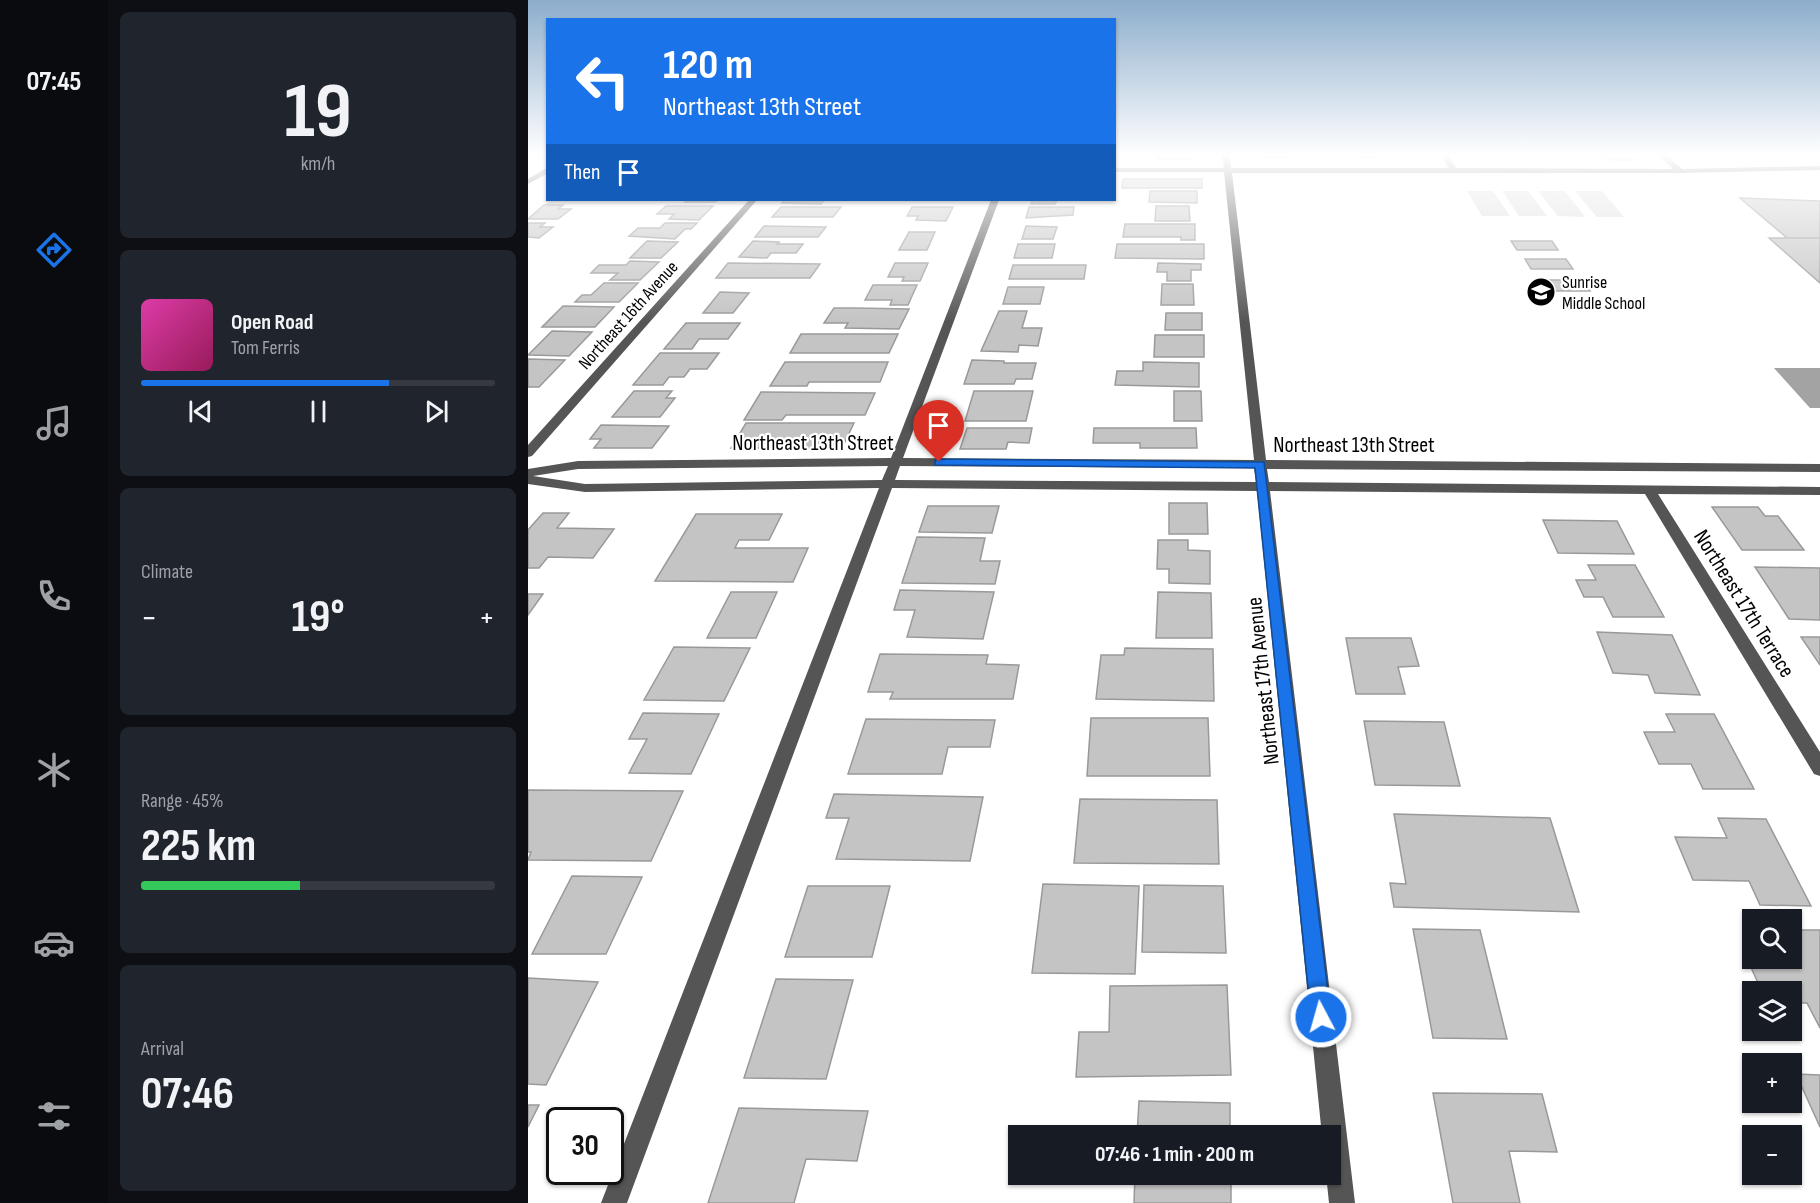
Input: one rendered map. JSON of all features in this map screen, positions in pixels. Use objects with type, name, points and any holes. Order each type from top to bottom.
[{"type":"street","name":"Northeast 16th Avenue","points":[[528,453],[744,210]]},
{"type":"street","points":[[614,1203],[878,511],[893,462],[991,210]]},
{"type":"street","name":"Northeast 17th Avenue","points":[[1232,210],[1342,1203]]},
{"type":"street","name":"Northeast 13th Street","points":[[528,473],[578,465],[893,462],[1820,468]]},
{"type":"street","name":"Northeast 13th Street","points":[[528,480],[585,488],[885,484],[1650,492],[1820,491]]},
{"type":"street","name":"Northeast 17th Terrace","points":[[1650,492],[1820,768]]},
{"type":"shaded area","points":[[1478,210],[1506,210],[1510,216],[1482,216]]},
{"type":"shaded area","points":[[1515,210],[1543,210],[1547,216],[1519,216]]},
{"type":"shaded area","points":[[1553,210],[1580,210],[1585,217],[1558,216]]},
{"type":"shaded area","points":[[1591,210],[1618,210],[1624,217],[1597,217]]},
{"type":"shaded area","points":[[1774,368],[1820,368],[1820,408],[1810,408]]},
{"type":"building","points":[[538,210],[570,210],[558,219],[528,219]]},
{"type":"building","points":[[661,210],[709,210],[699,220],[669,219],[674,214],[657,214]]},
{"type":"building","points":[[778,210],[838,210],[833,217],[772,217]]},
{"type":"building","points":[[910,210],[951,210],[946,221],[916,220],[918,216],[907,216]]},
{"type":"building","points":[[1028,210],[1074,210],[1073,215],[1026,218]]},
{"type":"building","points":[[1156,210],[1189,210],[1190,221],[1155,221]]},
{"type":"building","points":[[1754,210],[1820,210],[1820,238],[1787,238]]},
{"type":"building","points":[[528,223],[545,223],[540,227],[553,227],[539,238],[528,237]]},
{"type":"building","points":[[665,223],[697,223],[691,229],[685,229],[675,239],[629,236],[638,228],[660,228]]},
{"type":"building","points":[[1125,224],[1195,224],[1195,240],[1181,240],[1181,237],[1123,237]]},
{"type":"building","points":[[764,226],[826,227],[818,237],[755,237]]},
{"type":"building","points":[[1026,226],[1057,227],[1053,239],[1022,239]]},
{"type":"building","points":[[909,232],[935,232],[927,250],[899,250]]},
{"type":"building","points":[[1769,238],[1820,238],[1820,283]]},
{"type":"building","points":[[647,241],[678,242],[661,258],[630,258]]},
{"type":"building","points":[[753,241],[803,244],[796,253],[771,253],[767,258],[739,257]]},
{"type":"building","points":[[1511,241],[1552,241],[1558,250],[1517,250]]},
{"type":"building","points":[[1018,244],[1055,244],[1052,258],[1014,258]]},
{"type":"building","points":[[1117,244],[1204,244],[1204,259],[1115,258]]},
{"type":"building","points":[[1525,259],[1566,259],[1573,269],[1531,269]]},
{"type":"building","points":[[630,261],[659,262],[640,280],[610,280],[618,273],[591,273],[599,265],[626,265]]},
{"type":"building","points":[[728,263],[820,264],[810,278],[716,278]]},
{"type":"building","points":[[895,263],[928,263],[920,281],[902,281],[904,277],[888,277]]},
{"type":"building","points":[[1158,263],[1201,264],[1201,270],[1191,270],[1191,281],[1167,281],[1167,272],[1157,272]]},
{"type":"building","points":[[1013,265],[1086,265],[1084,279],[1009,279]]},
{"type":"building","points":[[1546,280],[1582,280],[1590,291],[1553,291]]},
{"type":"building","points":[[604,283],[638,283],[619,302],[575,302],[582,295],[591,295]]},
{"type":"building","points":[[1162,284],[1193,284],[1194,305],[1161,305]]},
{"type":"building","points":[[873,285],[917,285],[908,305],[890,305],[892,300],[865,300]]},
{"type":"building","points":[[1008,287],[1044,287],[1040,304],[1003,304]]},
{"type":"building","points":[[720,292],[749,293],[733,313],[703,313]]},
{"type":"building","points":[[563,306],[614,307],[595,327],[542,327]]},
{"type":"building","points":[[834,308],[909,309],[899,329],[845,328],[848,323],[824,323]]},
{"type":"building","points":[[999,311],[1027,311],[1022,328],[1042,328],[1038,346],[1019,345],[1018,352],[981,351]]},
{"type":"building","points":[[1166,313],[1202,313],[1202,330],[1165,330]]},
{"type":"building","points":[[686,323],[740,323],[728,339],[699,339],[692,349],[664,349]]},
{"type":"building","points":[[552,331],[592,332],[569,356],[528,355]]},
{"type":"building","points":[[801,334],[898,334],[889,353],[790,353]]},
{"type":"building","points":[[1155,335],[1204,335],[1204,357],[1154,357]]},
{"type":"building","points":[[660,353],[719,353],[707,369],[690,369],[684,377],[669,377],[663,385],[633,385]]},
{"type":"building","points":[[528,359],[565,360],[539,387],[528,387]]},
{"type":"building","points":[[972,360],[1036,363],[1032,379],[1016,379],[1014,384],[964,384]]},
{"type":"building","points":[[785,362],[888,362],[880,382],[809,382],[807,386],[770,386]]},
{"type":"building","points":[[1143,362],[1199,363],[1199,387],[1115,385],[1117,371],[1143,371]]},
{"type":"building","points":[[634,391],[672,391],[666,398],[675,398],[660,417],[612,417]]},
{"type":"building","points":[[974,391],[1033,391],[1026,421],[965,421]]},
{"type":"building","points":[[1174,391],[1201,391],[1202,421],[1174,421]]},
{"type":"building","points":[[761,392],[875,393],[865,415],[786,415],[782,420],[744,420]]},
{"type":"building","points":[[746,423],[854,423],[842,448],[731,448]]},
{"type":"building","points":[[601,425],[669,426],[652,448],[594,448],[601,439],[590,439]]},
{"type":"building","points":[[967,428],[1032,428],[1029,443],[1008,442],[1006,449],[960,449]]},
{"type":"building","points":[[1094,428],[1196,428],[1197,448],[1140,448],[1140,443],[1093,443]]},
{"type":"building","points":[[1169,503],[1207,503],[1208,534],[1169,534]]},
{"type":"building","points":[[928,506],[999,506],[992,533],[919,532]]},
{"type":"building","points":[[1712,507],[1758,507],[1765,516],[1778,516],[1804,550],[1742,550]]},
{"type":"building","points":[[543,513],[569,513],[557,528],[614,529],[593,558],[548,557],[539,568],[528,568],[528,530]]},
{"type":"building","points":[[696,514],[782,514],[769,540],[739,540],[735,548],[808,548],[793,582],[655,581]]},
{"type":"building","points":[[1543,520],[1617,521],[1634,554],[1558,553]]},
{"type":"building","points":[[917,537],[985,538],[980,561],[1000,561],[995,584],[902,583]]},
{"type":"building","points":[[1158,540],[1188,540],[1188,550],[1210,551],[1210,584],[1169,583],[1169,569],[1157,569]]},
{"type":"building","points":[[1588,565],[1635,565],[1664,617],[1613,617],[1603,597],[1584,597],[1576,580],[1596,580]]},
{"type":"building","points":[[1755,567],[1820,568],[1820,620],[1789,619]]},
{"type":"building","points":[[900,590],[994,592],[983,639],[907,637],[915,610],[894,610]]},
{"type":"building","points":[[731,592],[777,592],[756,638],[707,638]]},
{"type":"building","points":[[1158,592],[1211,593],[1212,638],[1156,638]]},
{"type":"building","points":[[528,594],[543,594],[528,615]]},
{"type":"building","points":[[1597,632],[1672,635],[1700,695],[1655,693],[1648,675],[1613,673]]},
{"type":"building","points":[[1801,637],[1820,637],[1820,665]]},
{"type":"building","points":[[1346,638],[1411,638],[1419,666],[1398,667],[1405,694],[1356,694]]},
{"type":"building","points":[[674,647],[750,648],[724,701],[644,700]]},
{"type":"building","points":[[1125,648],[1213,649],[1214,701],[1096,699],[1101,655],[1124,655]]},
{"type":"building","points":[[880,654],[988,655],[986,664],[1019,665],[1013,699],[890,699],[893,692],[868,692]]},
{"type":"building","points":[[643,713],[719,714],[691,774],[629,773],[647,739],[629,739]]},
{"type":"building","points":[[1666,714],[1714,714],[1754,789],[1703,789],[1691,764],[1659,764],[1644,732],[1675,732]]},
{"type":"building","points":[[1091,718],[1208,718],[1210,776],[1087,776]]},
{"type":"building","points":[[866,719],[995,720],[990,747],[948,747],[942,774],[848,774]]},
{"type":"building","points":[[1364,721],[1444,722],[1460,786],[1375,785]]},
{"type":"building","points":[[528,790],[683,791],[651,861],[528,860],[531,852],[528,852]]},
{"type":"building","points":[[834,794],[983,797],[970,861],[836,859],[849,818],[826,818]]},
{"type":"building","points":[[1080,799],[1217,800],[1219,864],[1074,863]]},
{"type":"building","points":[[1394,814],[1550,818],[1579,912],[1394,907],[1390,883],[1406,884]]},
{"type":"building","points":[[1718,818],[1766,819],[1811,906],[1760,905],[1749,881],[1693,880],[1675,837],[1727,838]]},
{"type":"building","points":[[572,876],[642,877],[606,954],[532,954]]},
{"type":"building","points":[[1043,884],[1139,886],[1135,974],[1032,973]]},
{"type":"building","points":[[1144,885],[1223,886],[1226,953],[1142,952]]},
{"type":"building","points":[[808,886],[890,886],[872,957],[785,957]]},
{"type":"building","points":[[1413,929],[1480,930],[1507,1039],[1433,1038]]},
{"type":"building","points":[[1802,930],[1820,930],[1820,1028],[1807,1003],[1802,1003],[1802,981],[1757,981],[1752,969],[1802,969]]},
{"type":"building","points":[[528,978],[598,982],[546,1085],[528,1084]]},
{"type":"building","points":[[776,979],[853,980],[826,1079],[744,1078]]},
{"type":"building","points":[[1227,985],[1231,1075],[1076,1077],[1079,1032],[1109,1032],[1110,986]]},
{"type":"building","points":[[1802,1074],[1820,1075],[1820,1127],[1802,1087]]},
{"type":"building","points":[[1433,1093],[1542,1094],[1557,1152],[1509,1151],[1520,1203],[1453,1203]]},
{"type":"building","points":[[1139,1101],[1230,1103],[1230,1125],[1138,1125]]},
{"type":"building","points":[[528,1105],[539,1105],[528,1127]]},
{"type":"building","points":[[739,1108],[868,1111],[857,1161],[806,1159],[794,1203],[708,1203]]},
{"type":"building","points":[[1135,1185],[1231,1185],[1231,1203],[1134,1203]]},
{"type":"place","name":"Sunrise Middle School","points":[[1541,292]]},
{"type":"route","points":[[939,462],[1260,465],[1321,1017]]}]
